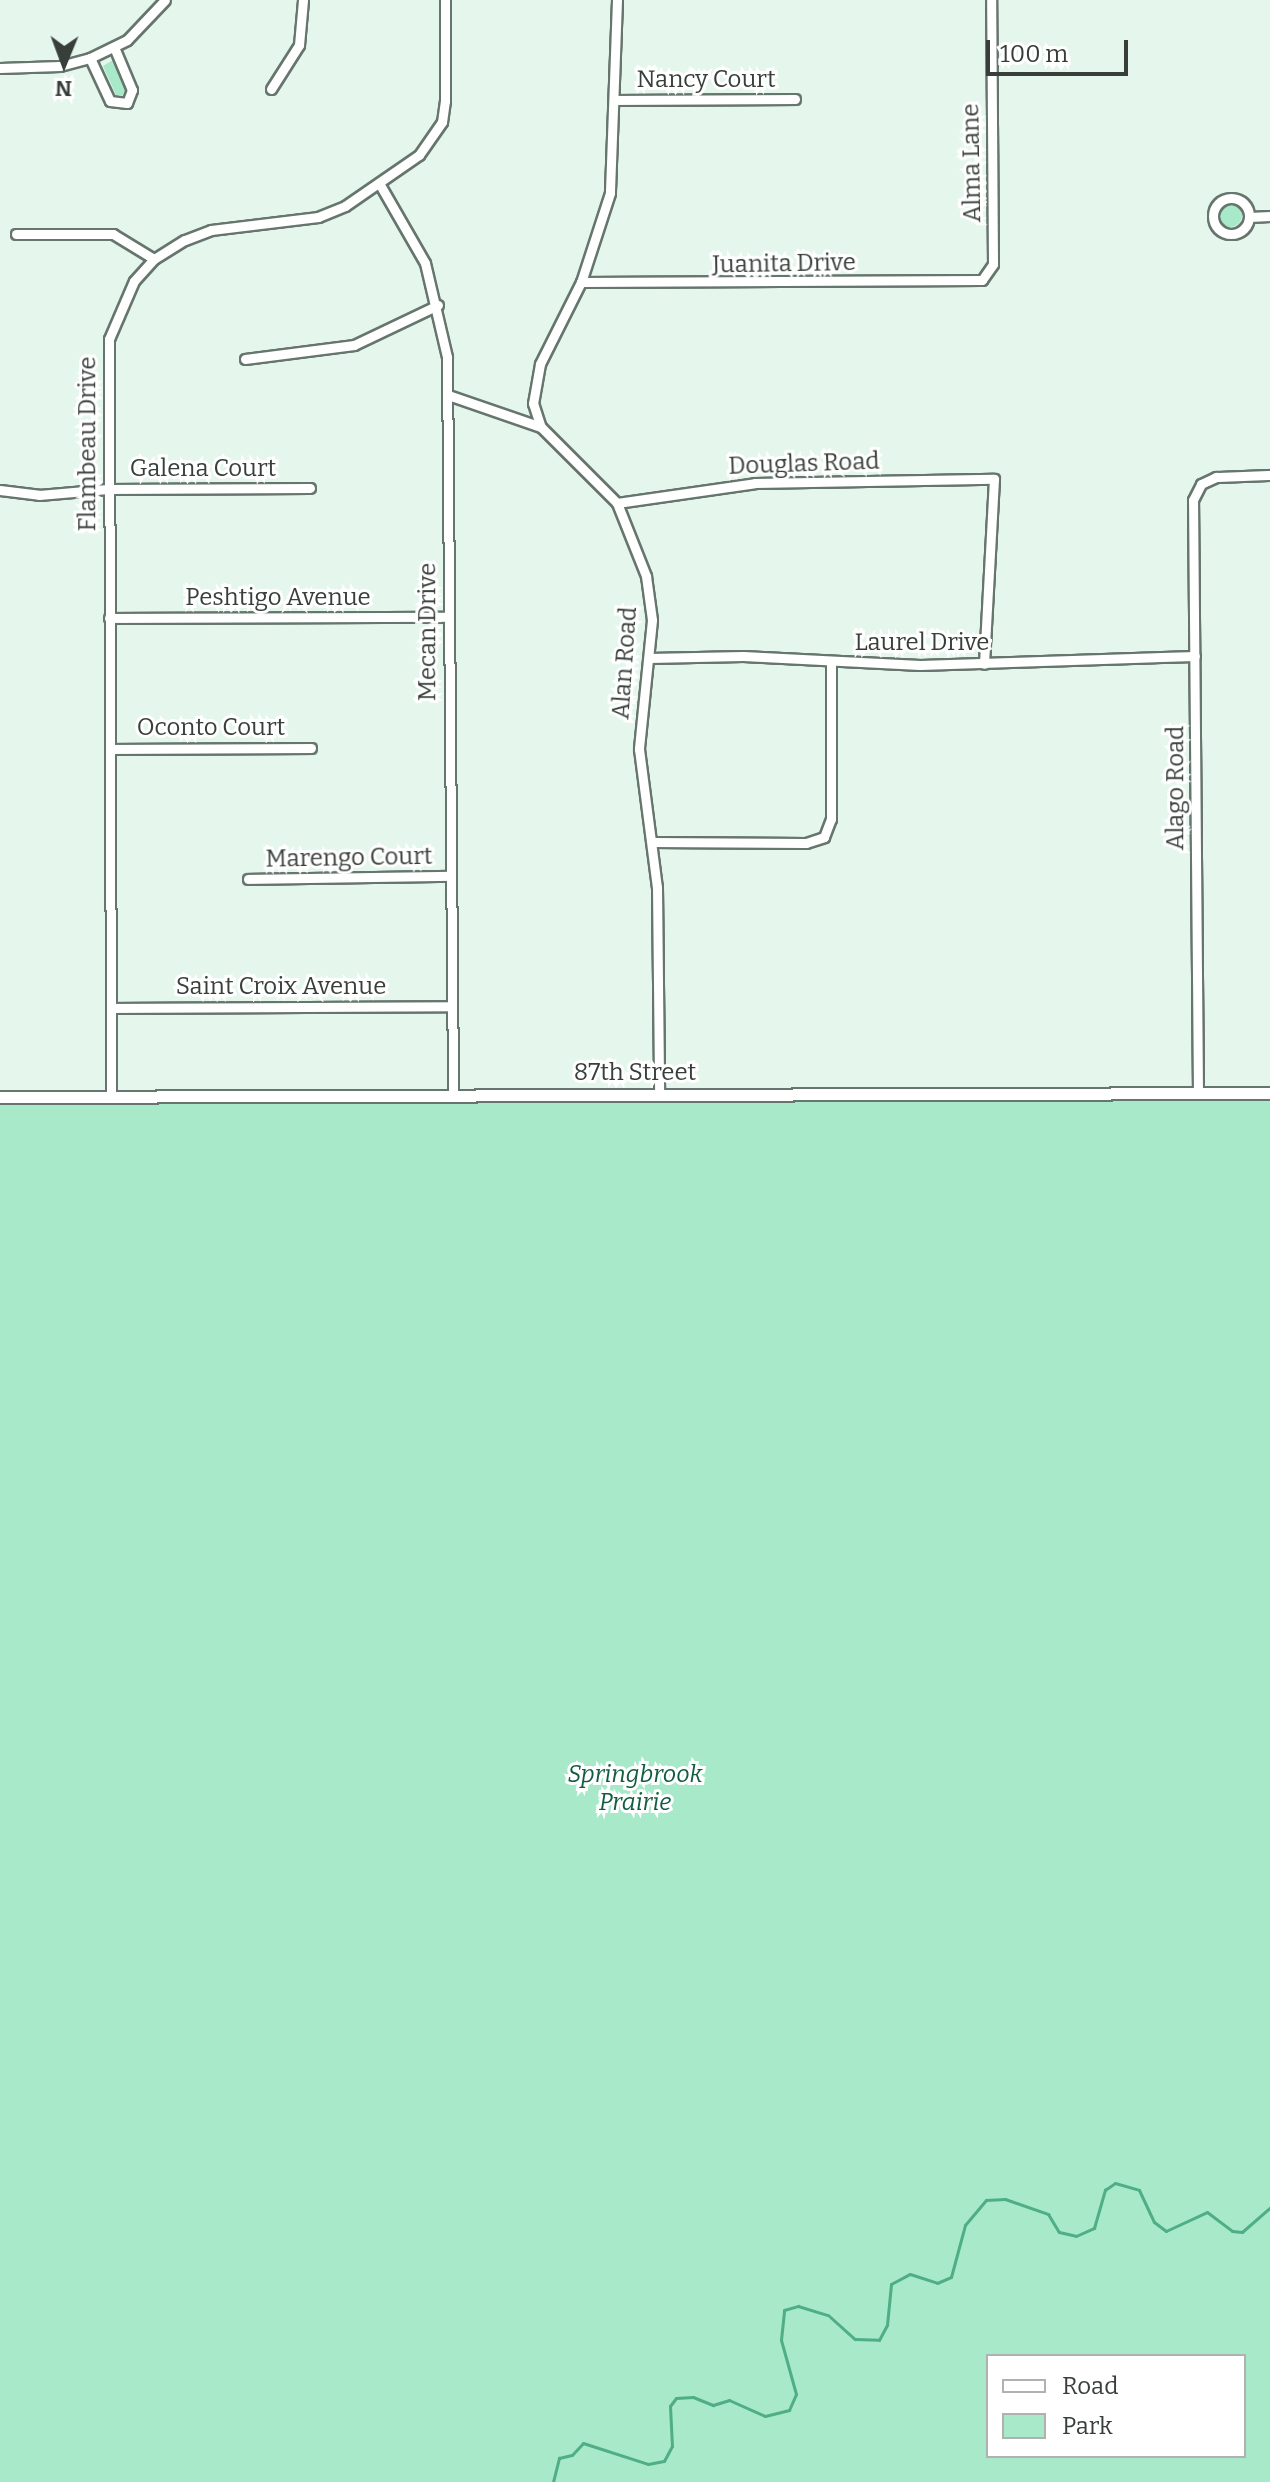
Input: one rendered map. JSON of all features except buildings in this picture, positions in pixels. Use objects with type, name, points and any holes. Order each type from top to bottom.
[{"type":"street","points":[[0,68],[60,66],[90,58],[114,47],[143,27],[165,0]]},
{"type":"street","points":[[271,89],[299,45],[303,0]]},
{"type":"street","name":"Flambeau Drive","points":[[111,1096],[109,339],[119,308],[154,259],[211,230],[318,217],[379,183],[419,155],[442,122],[445,0]]},
{"type":"street","points":[[541,427],[533,386],[581,282],[610,193],[617,100],[617,0]]},
{"type":"street","name":"Alma Lane","points":[[986,277],[993,252],[991,0]]},
{"type":"street","points":[[90,58],[110,101],[127,103],[132,90],[114,47]]},
{"type":"street","name":"Nancy Court","points":[[617,100],[795,99]]},
{"type":"street","name":"Mecan Drive","points":[[379,183],[425,263],[438,305],[448,395],[453,1096]]},
{"type":"street","points":[[1249,217],[1270,216]]},
{"type":"street","points":[[16,234],[113,234],[154,259]]},
{"type":"street","name":"Juanita Drive","points":[[581,282],[974,283],[986,277]]},
{"type":"street","points":[[245,359],[354,345],[438,305]]},
{"type":"street","points":[[448,395],[541,427]]},
{"type":"street","name":"Alan Road","points":[[541,427],[617,503],[646,576],[652,620],[639,749],[659,909],[659,1095]]},
{"type":"street","name":"Alago Road","points":[[1198,1093],[1193,500],[1201,484],[1230,475],[1270,475]]},
{"type":"street","name":"Douglas Road","points":[[617,503],[755,483],[994,479],[984,664]]},
{"type":"street","name":"Galena Court","points":[[0,490],[39,495],[108,489],[310,488]]},
{"type":"street","name":"Peshtigo Avenue","points":[[109,618],[448,617]]},
{"type":"street","name":"Laurel Drive","points":[[649,658],[760,656],[831,663],[984,664],[1195,656]]},
{"type":"street","points":[[652,842],[806,843],[824,837],[831,819],[831,663]]},
{"type":"street","name":"Oconto Court","points":[[110,749],[311,748]]},
{"type":"street","name":"Marengo Court","points":[[248,879],[450,876]]},
{"type":"street","name":"Saint Croix Avenue","points":[[111,1008],[451,1006]]},
{"type":"street","name":"87th Street","points":[[0,1097],[1270,1093]]},
{"type":"green space","points":[[113,60],[126,89],[122,96],[116,95],[103,66]]},
{"type":"green space","points":[[1230,203],[1241,210],[1242,215],[1235,226],[1230,227],[1219,220],[1218,215],[1225,204]]},
{"type":"green space","name":"Springbrook Prairie","points":[[1270,1098],[1270,2482],[0,2482],[0,1099]]},
{"type":"waterway","points":[[553,2482],[559,2458],[572,2455],[583,2443],[648,2464],[664,2461],[672,2446],[670,2406],[676,2398],[693,2397],[713,2405],[729,2400],[765,2416],[789,2410],[796,2394],[781,2340],[784,2310],[798,2306],[828,2315],[855,2339],[879,2340],[887,2325],[891,2284],[910,2274],[937,2283],[951,2277],[965,2225],[986,2200],[1005,2199],[1048,2214],[1059,2232],[1076,2236],[1094,2228],[1105,2190],[1115,2183],[1139,2190],[1154,2222],[1166,2231],[1207,2212],[1232,2231],[1242,2232],[1270,2208]]}]
